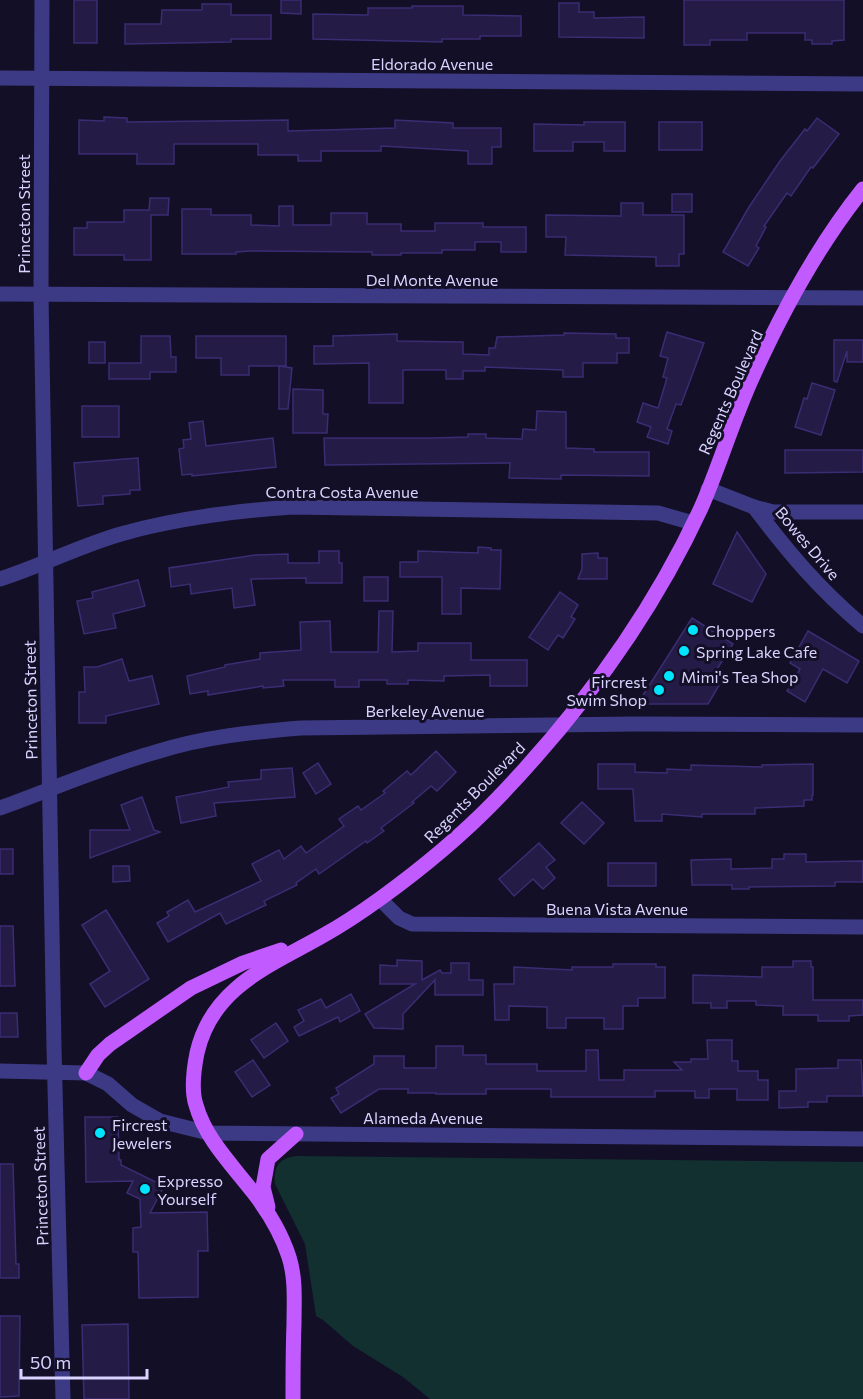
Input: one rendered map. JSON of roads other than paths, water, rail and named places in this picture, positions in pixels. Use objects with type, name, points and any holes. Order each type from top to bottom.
[{"type":"main road","name":"Regents Boulevard","points":[[293,1399],[294,1282],[289,1257],[272,1221],[256,1195],[208,1133],[196,1106],[194,1096],[198,1051],[209,1022],[218,1008],[247,978],[326,934],[380,899],[462,834],[496,800],[563,725],[626,642],[651,602],[693,524],[753,376],[793,298],[815,258],[863,189]]},
{"type":"main road","points":[[86,1073],[98,1055],[110,1044],[191,988],[243,963],[326,934]]},
{"type":"main road","points":[[272,1221],[263,1187],[268,1159],[296,1134]]},
{"type":"street","name":"Princeton Street","points":[[42,0],[41,295],[63,1399]]},
{"type":"street","name":"Eldorado Avenue","points":[[0,78],[863,84]]},
{"type":"street","name":"Del Monte Avenue","points":[[0,294],[863,298]]},
{"type":"street","points":[[708,489],[773,512],[863,513]]},
{"type":"street","name":"Bowes Drive","points":[[754,507],[816,584],[863,626]]},
{"type":"street","name":"Contra Costa Avenue","points":[[0,579],[120,534],[155,525],[224,513],[270,508],[658,513],[693,524]]},
{"type":"street","name":"Berkeley Avenue","points":[[0,808],[157,751],[193,742],[256,732],[301,728],[563,725],[863,726]]},
{"type":"street","name":"Buena Vista Avenue","points":[[380,899],[399,918],[412,924],[863,927]]},
{"type":"street","name":"Alameda Avenue","points":[[0,1071],[86,1073],[108,1084],[132,1105],[160,1121],[208,1133],[863,1139]]},
{"type":"place","name":"Choppers","points":[[693,630]]},
{"type":"place","name":"Spring Lake Cafe","points":[[684,651]]},
{"type":"place","name":"Mimi's Tea Shop","points":[[669,676]]},
{"type":"place","name":"Fircrest Swim Shop","points":[[659,690]]},
{"type":"place","name":"Fircrest Jewelers","points":[[100,1133]]},
{"type":"place","name":"Expresso Yourself","points":[[145,1189]]}]
